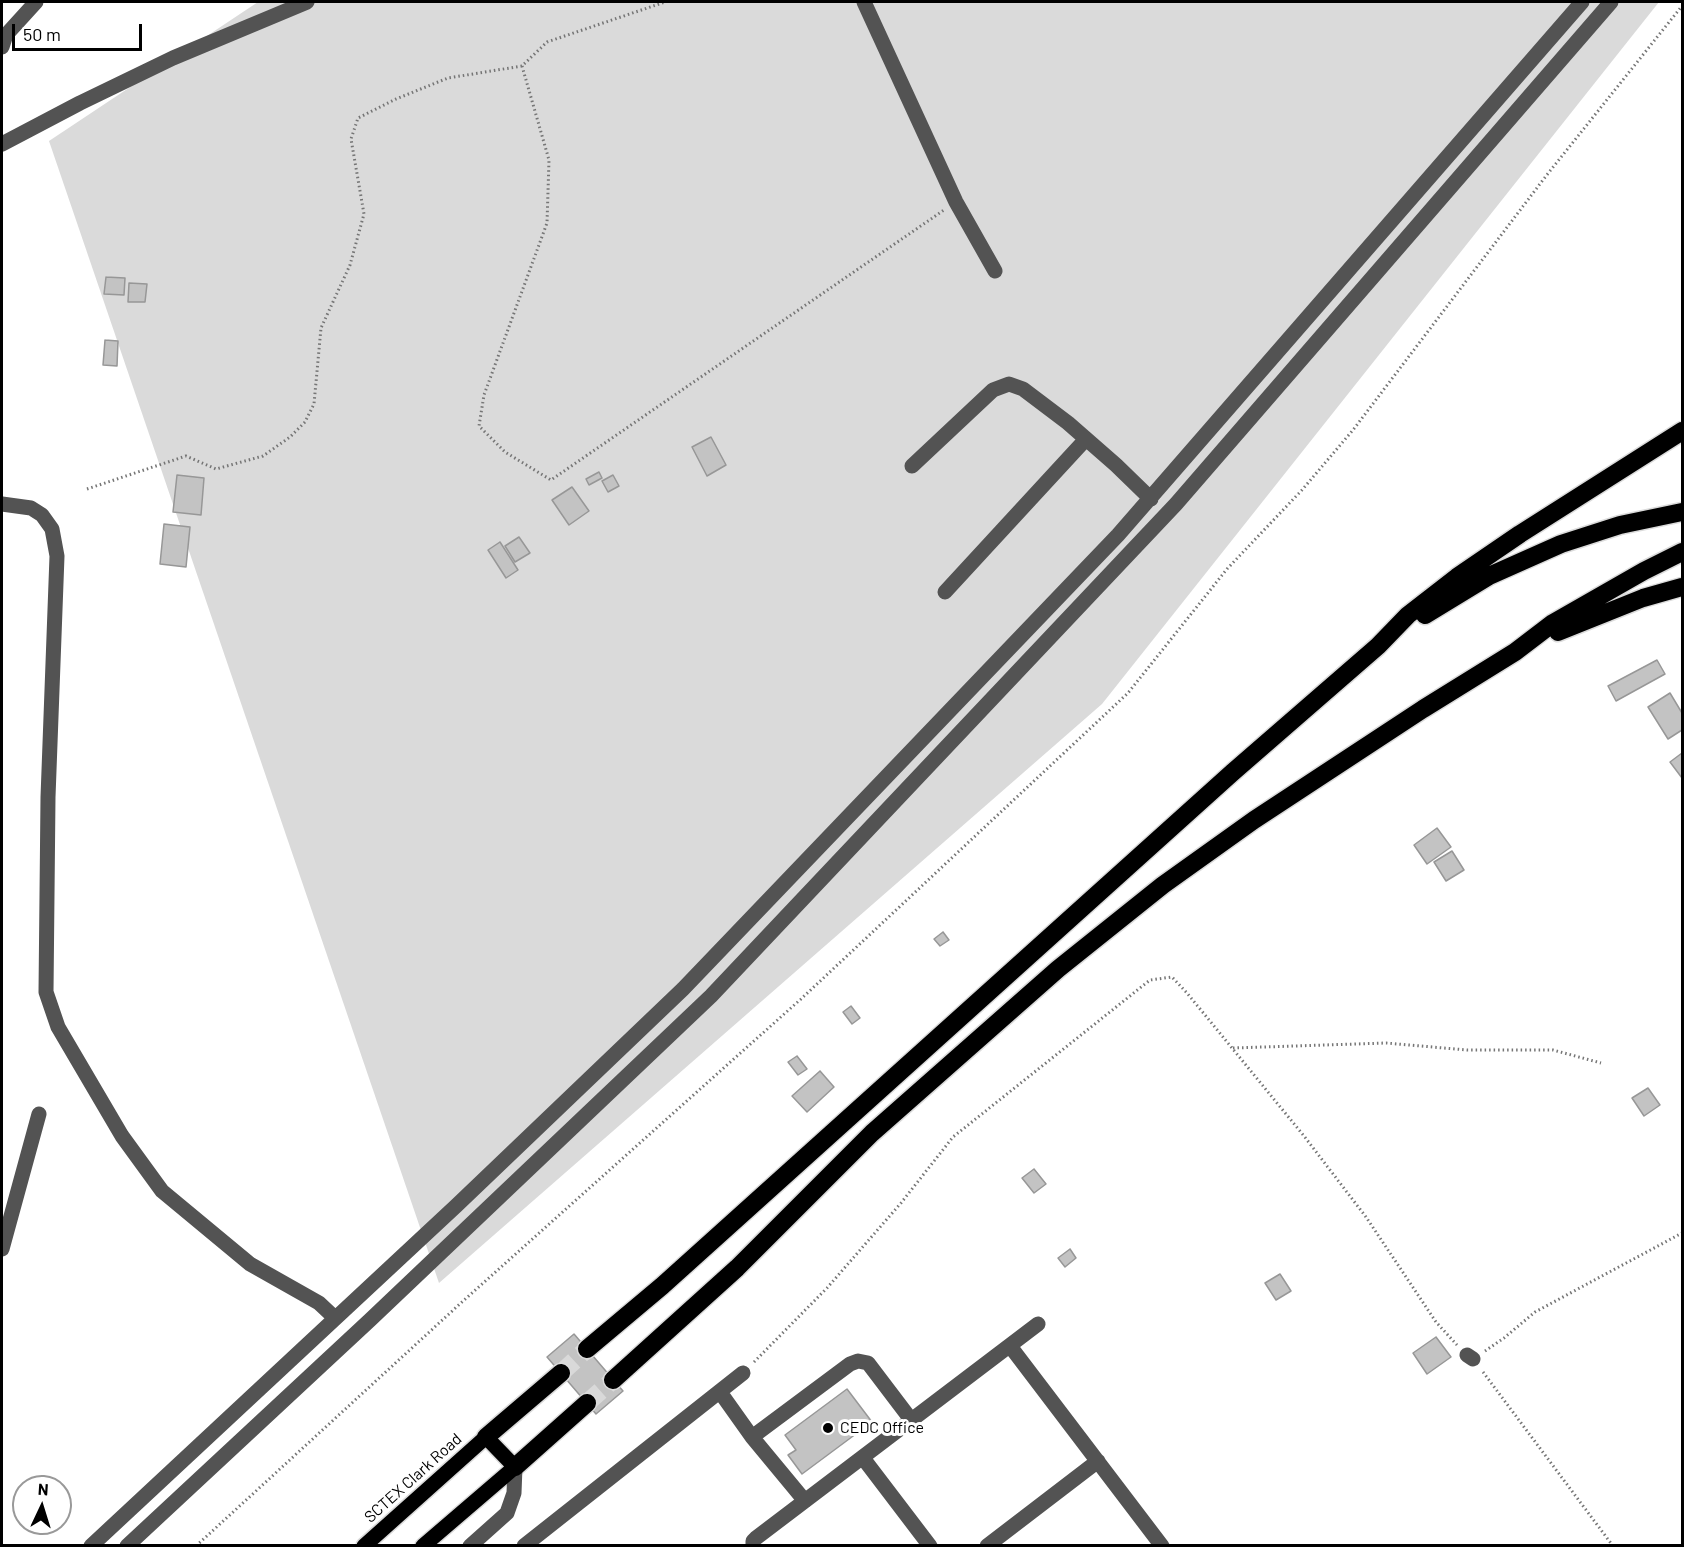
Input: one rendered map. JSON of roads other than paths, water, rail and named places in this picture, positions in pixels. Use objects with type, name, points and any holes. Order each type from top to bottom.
[{"type":"highway","points":[[587,1350],[1118,874],[1378,646],[1408,615],[1457,577],[1520,534],[1683,430]]},
{"type":"highway","points":[[1378,646],[1465,589],[1513,564],[1598,531],[1683,512]]},
{"type":"highway","points":[[613,1380],[736,1268],[872,1133],[989,1028],[1172,878],[1254,820],[1515,652],[1553,623],[1644,571],[1683,552]]},
{"type":"highway","points":[[1515,652],[1587,619],[1643,598],[1683,587]]},
{"type":"highway","points":[[486,1437],[561,1372]]},
{"type":"highway","points":[[514,1467],[587,1403]]},
{"type":"main road","points":[[423,1545],[514,1467],[486,1437]]},
{"type":"main road","name":"SCTEX Clark Road","points":[[364,1545],[486,1437]]},
{"type":"street","points":[[2,47],[6,35],[36,2]]},
{"type":"street","points":[[2,144],[173,58],[307,2]]},
{"type":"street","points":[[864,2],[956,202],[995,271]]},
{"type":"street","points":[[91,1545],[645,1026],[802,865],[1151,499],[1582,2]]},
{"type":"street","points":[[127,1545],[370,1320],[683,1024],[820,882],[1176,504],[1611,2]]},
{"type":"street","points":[[912,466],[993,390],[1009,384],[1023,389],[1086,439],[1151,499]]},
{"type":"street","points":[[945,592],[1086,439]]},
{"type":"street","points":[[2,504],[31,508],[42,515],[52,529],[57,556],[48,797],[46,992],[58,1027],[122,1136],[162,1191],[250,1264],[319,1304],[335,1318]]},
{"type":"street","points":[[802,865],[820,882]]},
{"type":"street","points":[[2,1249],[39,1114]]},
{"type":"street","points":[[753,1545],[756,1538],[1038,1324]]},
{"type":"street","points":[[1010,1346],[1162,1545]]},
{"type":"street","points":[[752,1437],[850,1364],[858,1361],[868,1363],[912,1421]]},
{"type":"street","points":[[524,1545],[743,1373]]},
{"type":"street","points":[[720,1392],[752,1437],[805,1501]]},
{"type":"street","points":[[863,1458],[930,1545]]},
{"type":"street","points":[[987,1545],[1098,1461]]},
{"type":"street","points":[[470,1545],[507,1513],[514,1493],[514,1467]]},
{"type":"tunnel","points":[[561,1373],[587,1349]]},
{"type":"tunnel","points":[[587,1403],[613,1380]]},
{"type":"place","name":"CEDC Office","points":[[828,1428]]}]
